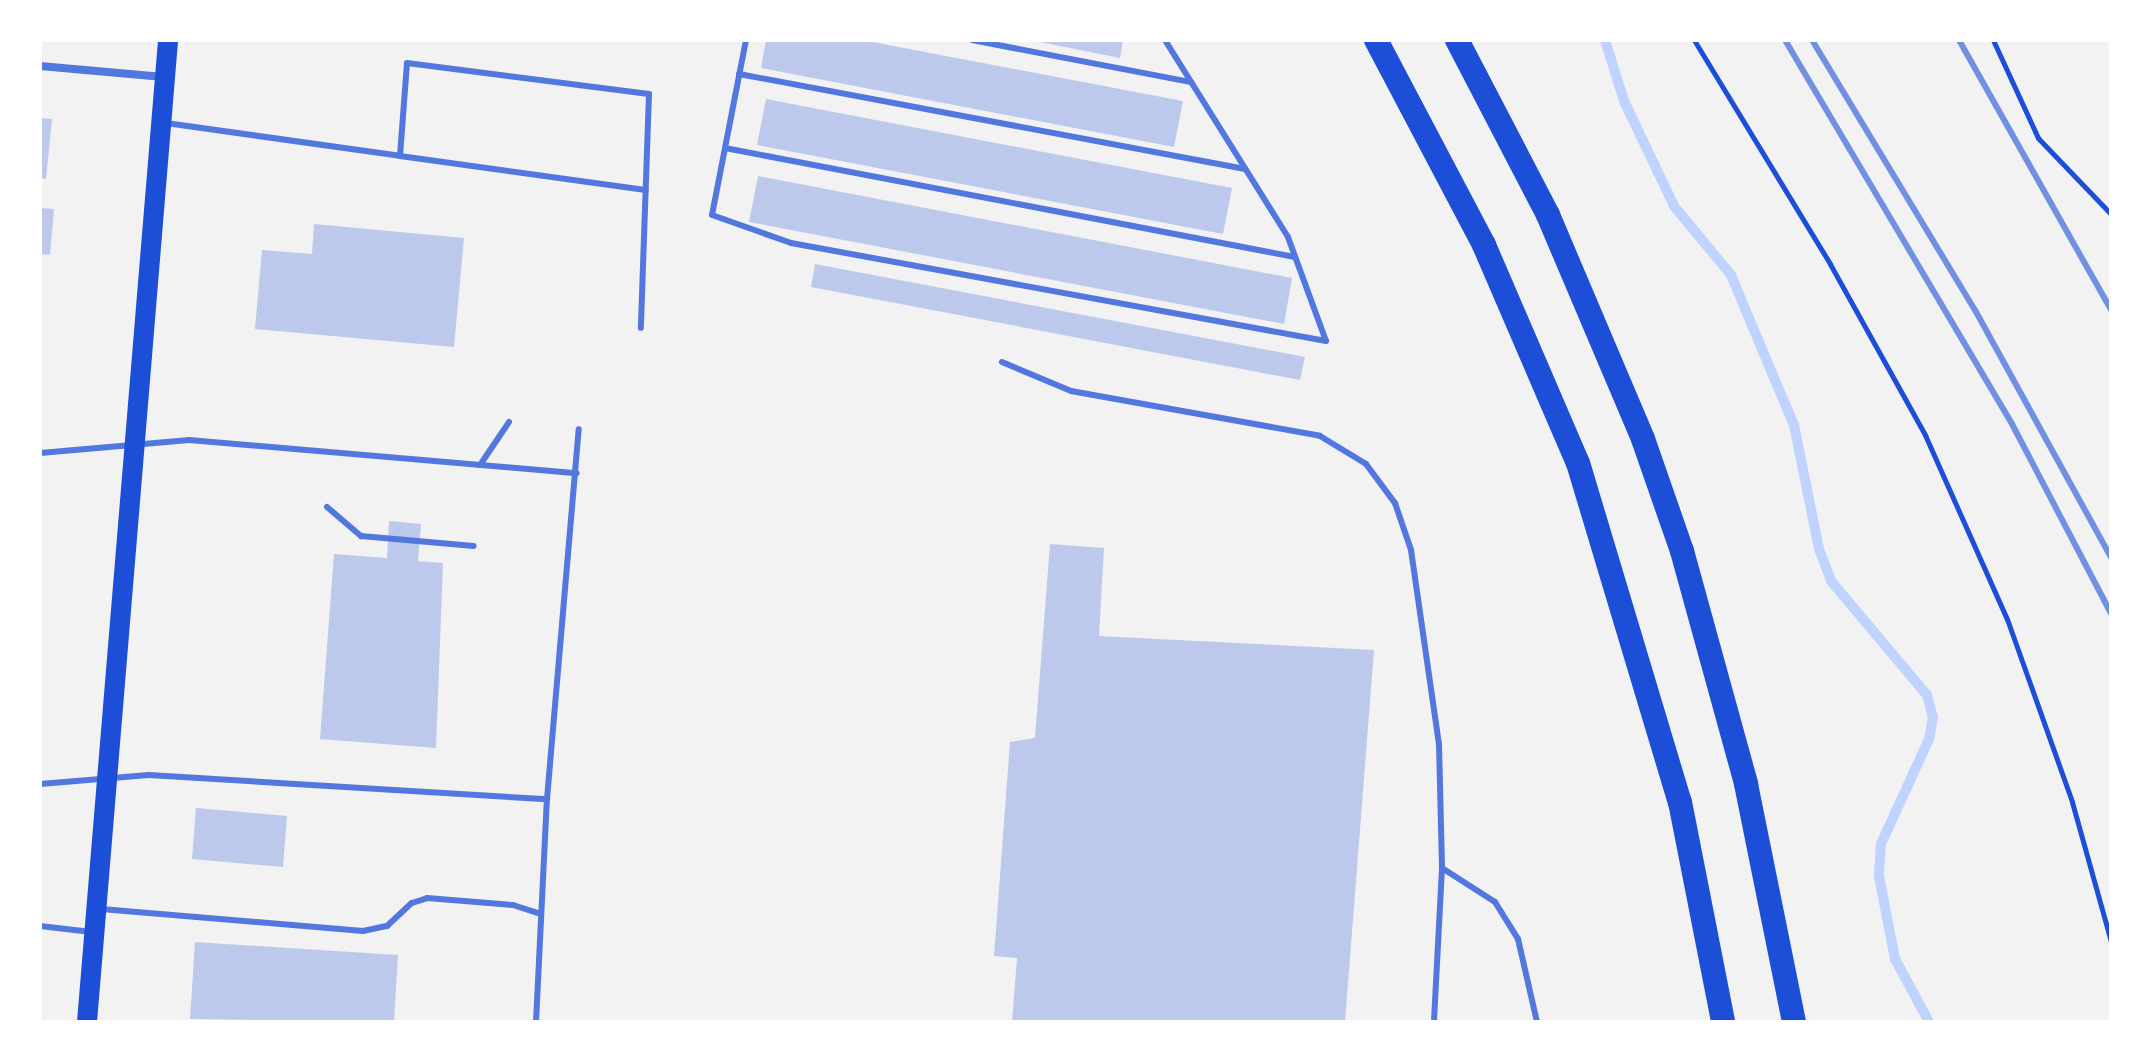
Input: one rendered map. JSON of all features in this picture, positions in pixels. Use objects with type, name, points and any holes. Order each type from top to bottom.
[{"type":"highway","points":[[1376,40],[1484,245],[1578,463],[1680,802],[1723,1022]]},
{"type":"highway","points":[[1457,40],[1548,215],[1643,439],[1682,551],[1738,755],[1794,1022]]},
{"type":"main road","points":[[87,1022],[110,775],[133,441],[168,40]]},
{"type":"street","points":[[40,66],[165,77]]},
{"type":"lane","points":[[746,40],[712,215],[791,243],[1326,341],[1295,257],[1165,40]]},
{"type":"lane","points":[[972,40],[1191,82]]},
{"type":"lane","points":[[400,156],[407,63],[649,94],[641,328]]},
{"type":"lane","points":[[739,74],[1245,169]]},
{"type":"lane","points":[[161,123],[646,190]]},
{"type":"lane","points":[[725,148],[1295,257]]},
{"type":"lane","points":[[1002,362],[1071,391],[1320,436],[1366,464],[1395,503],[1411,550],[1439,744],[1442,868],[1434,1022]]},
{"type":"lane","points":[[480,465],[509,422]]},
{"type":"lane","points":[[536,1022],[547,799],[579,429]]},
{"type":"lane","points":[[40,453],[133,441],[189,440],[577,473]]},
{"type":"lane","points":[[327,507],[361,536],[474,546]]},
{"type":"lane","points":[[40,784],[110,775],[547,799]]},
{"type":"lane","points":[[1442,868],[1495,902],[1518,939],[1537,1022]]},
{"type":"lane","points":[[97,908],[363,931],[387,926],[412,903],[427,898],[513,905],[541,914]]},
{"type":"lane","points":[[40,926],[95,933]]},
{"type":"path","points":[[1694,40],[1830,264],[1925,435],[2007,619],[2072,802],[2111,942]]},
{"type":"path","points":[[1993,40],[2038,138],[2111,214]]},
{"type":"building","points":[[766,40],[862,40],[1183,101],[1174,147],[761,68]]},
{"type":"building","points":[[1030,40],[1123,40],[1120,58]]},
{"type":"building","points":[[766,99],[1232,188],[1223,234],[757,145]]},
{"type":"building","points":[[40,118],[52,119],[46,179],[40,178]]},
{"type":"building","points":[[758,176],[1292,278],[1284,324],[749,222]]},
{"type":"building","points":[[40,208],[54,209],[50,255],[40,254]]},
{"type":"building","points":[[314,224],[464,238],[454,347],[255,329],[262,250],[312,254]]},
{"type":"building","points":[[815,264],[1305,357],[1300,380],[811,287]]},
{"type":"building","points":[[389,521],[421,524],[418,561],[443,563],[436,748],[320,739],[334,554],[387,558]]},
{"type":"building","points":[[1050,544],[1104,548],[1099,636],[1374,650],[1345,1022],[1012,1022],[1017,958],[994,956],[1010,742],[1035,738]]},
{"type":"building","points":[[196,808],[287,816],[283,867],[192,859]]},
{"type":"building","points":[[195,942],[398,955],[394,1022],[190,1019]]},
{"type":"waterway","points":[[1605,40],[1624,101],[1674,206],[1731,275],[1794,425],[1819,549],[1831,581],[1927,695],[1933,717],[1929,739],[1881,844],[1879,876],[1895,959],[1929,1022]]},
{"type":"railway","points":[[1785,40],[2012,424],[2111,613]]},
{"type":"railway","points":[[1812,40],[1975,310],[2111,557]]},
{"type":"railway","points":[[1959,40],[2111,310]]}]
